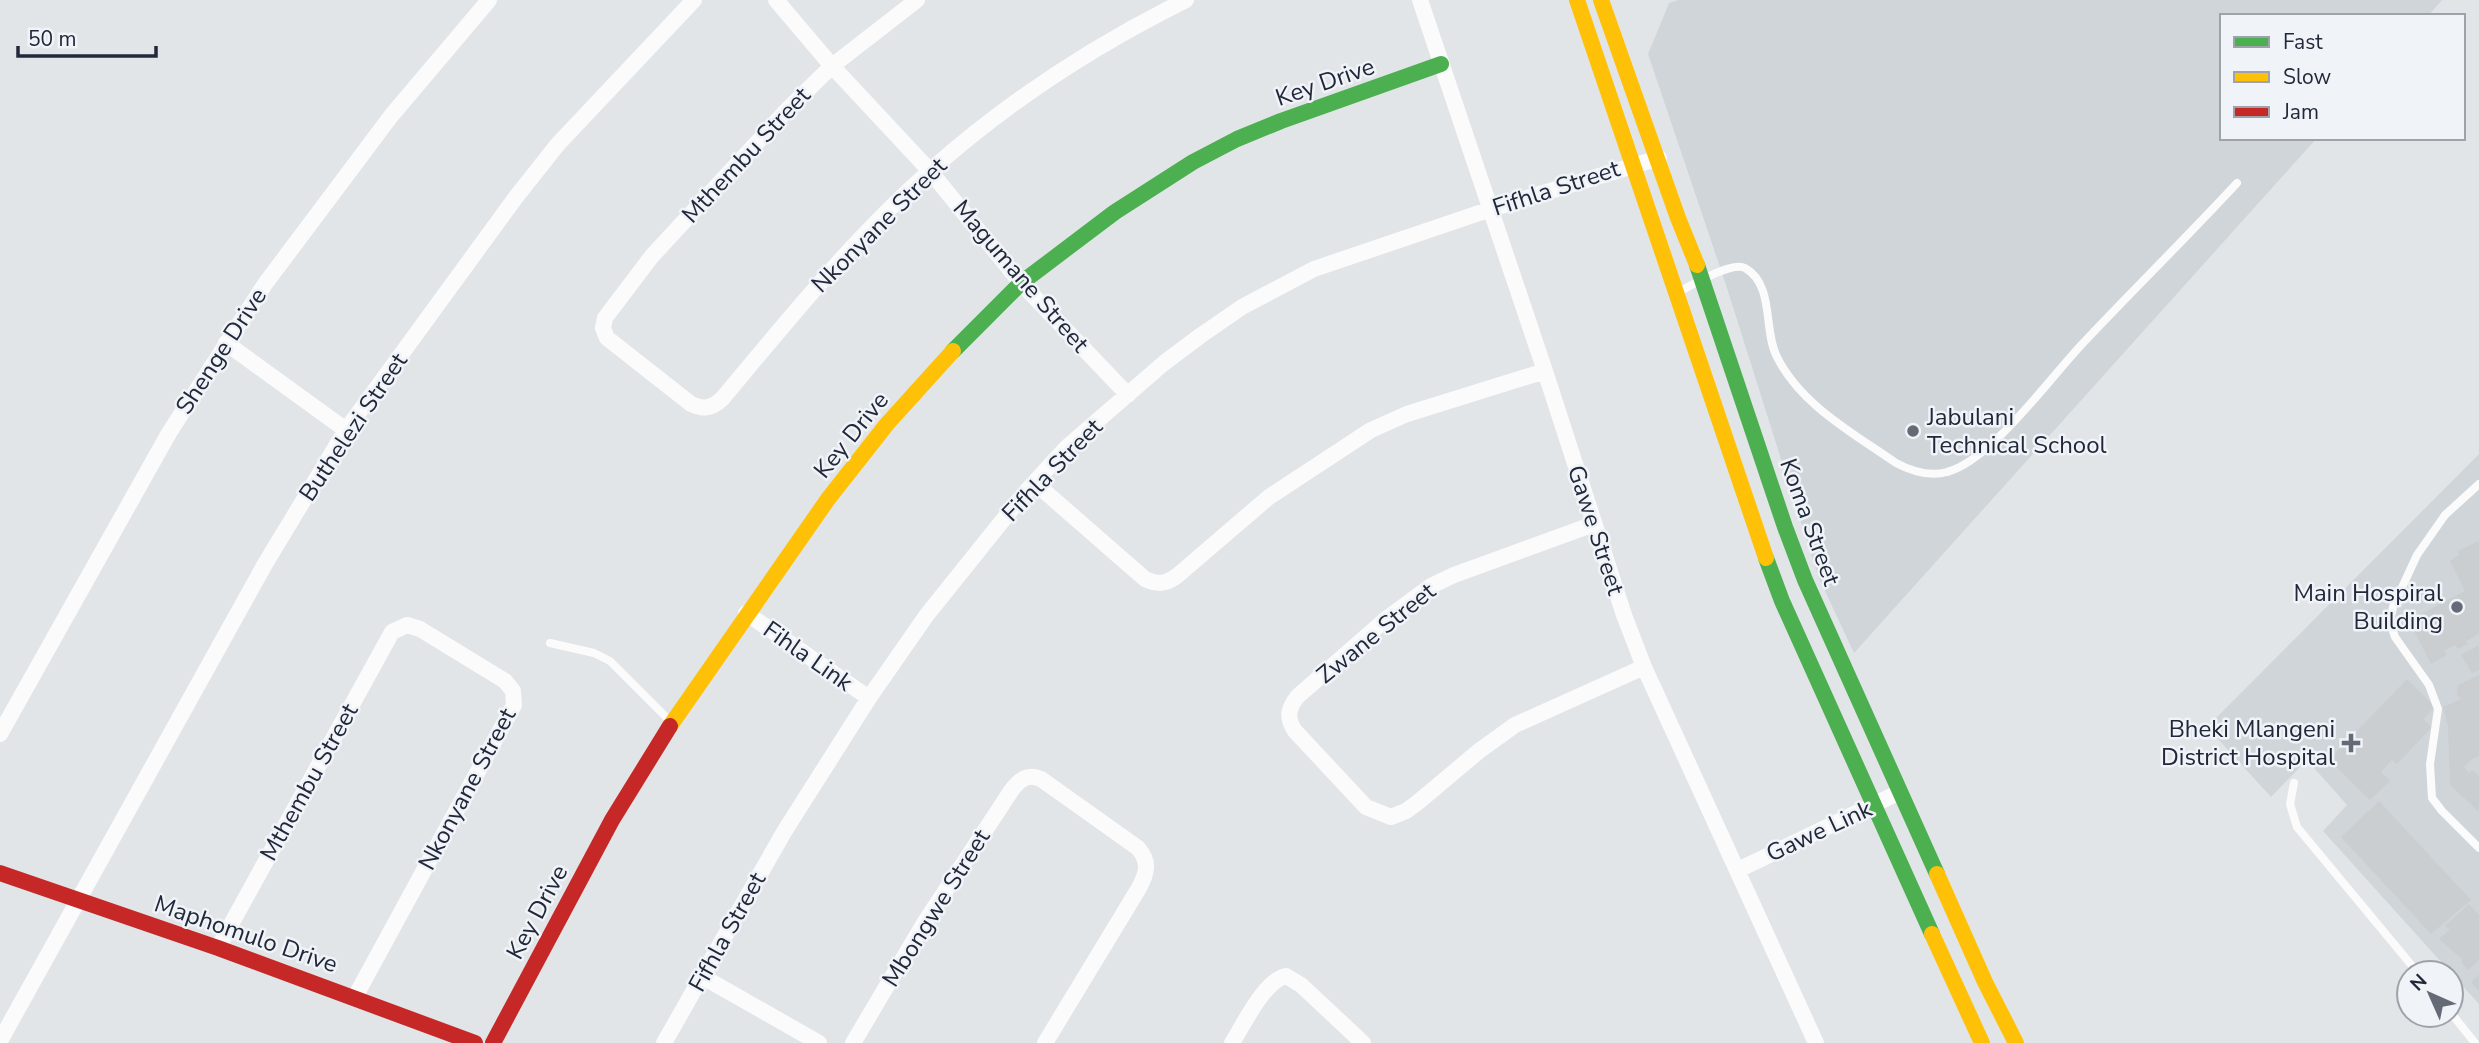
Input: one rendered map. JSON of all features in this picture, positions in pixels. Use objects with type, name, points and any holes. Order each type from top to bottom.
[{"type":"main road","points":[[1577,0],[1774,580],[1815,677],[1982,1043]]},
{"type":"main road","name":"Koma Street","points":[[1601,0],[1678,218],[1703,279],[1796,556],[1832,644],[1985,982],[2016,1043]]},
{"type":"main road","name":"Key Drive","points":[[493,1043],[612,820],[672,723],[828,499],[887,424],[951,353],[1021,283],[1148,190],[1237,139],[1441,64]]},
{"type":"main road","name":"Maphomulo Drive","points":[[0,873],[355,997],[475,1043]]},
{"type":"street","name":"Shenge Drive","points":[[0,734],[169,433],[265,284],[391,116],[489,0]]},
{"type":"street","name":"Buthelezi Street","points":[[6,1041],[78,900],[265,564],[346,430],[516,197],[558,144],[694,0]]},
{"type":"street","name":"Magumane Street","points":[[776,0],[832,66],[930,171],[1021,283],[1128,395]]},
{"type":"street","name":"Mthembu Street","points":[[603,332],[606,318],[652,256],[788,109],[832,66],[916,0]]},
{"type":"street","name":"Nkonyane Street","points":[[603,332],[610,341],[691,404],[700,408],[712,407],[722,399],[845,257],[930,171],[1011,107],[1087,54],[1186,0]]},
{"type":"street","name":"Gawe Street","points":[[1420,0],[1624,615],[1644,667],[1816,1043]]},
{"type":"street","name":"Fifhla Street","points":[[664,1043],[784,832],[869,698],[926,616],[1067,447],[1164,363],[1232,314],[1314,269],[1491,209],[1659,158]]},
{"type":"street","points":[[226,343],[346,430]]},
{"type":"street","points":[[1035,483],[1145,579],[1165,583],[1178,575],[1269,497],[1371,430],[1407,414],[1545,371]]},
{"type":"street","name":"Zwane Street","points":[[1594,524],[1454,575],[1419,594],[1298,696],[1288,714],[1294,731],[1366,807],[1391,817],[1417,803],[1515,725],[1644,667]]},
{"type":"street","name":"Fihla Link","points":[[747,613],[869,698]]},
{"type":"street","name":"Mthembu Street","points":[[218,948],[390,636],[398,628],[407,625]]},
{"type":"street","name":"Nkonyane Street","points":[[355,997],[514,705],[513,691],[501,678],[420,629],[407,625]]},
{"type":"street","name":"Mbongwe Street","points":[[853,1043],[923,925],[1011,792],[1024,778],[1031,776],[1041,779],[1127,840],[1142,852],[1147,865],[1139,888],[1045,1043]]},
{"type":"street","name":"Gawe Link","points":[[1738,870],[1900,792]]},
{"type":"street","points":[[703,977],[820,1043]]},
{"type":"street","points":[[1232,1043],[1271,984],[1281,977],[1295,980],[1363,1043]]},
{"type":"lane","points":[[1676,293],[1736,266],[1748,270],[1762,290],[1768,309],[1768,330],[1776,355],[1798,389],[1815,405],[1896,463],[1928,474],[1946,473],[1965,464],[1987,448],[2084,341],[2183,242],[2237,183]]},
{"type":"lane","points":[[2479,484],[2445,515],[2422,547],[2393,607],[2390,622],[2395,637],[2429,685],[2438,709],[2430,764],[2432,798],[2479,848]]},
{"type":"lane","points":[[550,643],[594,653],[610,661],[672,723]]},
{"type":"lane","points":[[2294,783],[2290,804],[2297,827],[2406,959]]},
{"type":"lane","points":[[2464,1029],[2476,1043]]},
{"type":"shaded area","name":"Jabulani Technical School","points":[[1678,0],[2442,0],[2430,14],[2220,14],[2220,140],[2315,140],[1854,653],[1818,576],[1726,285],[1648,54],[1669,3]]},
{"type":"shaded area","name":"Bheki Mlangeni District Hospital","points":[[2479,454],[2479,1004],[2465,988],[2465,959],[2438,959],[2323,831],[2347,805],[2307,760],[2271,797],[2207,727]]},
{"type":"building","name":"Main Hospiral Building","points":[[2479,541],[2479,634],[2458,649],[2455,645],[2444,651],[2447,655],[2431,664],[2414,631],[2410,632],[2406,622],[2465,591],[2450,561],[2459,555],[2458,551]]},
{"type":"building","name":"Main Hospiral Building","points":[[2479,645],[2479,670],[2472,673],[2461,655]]},
{"type":"building","name":"Main Hospiral Building","points":[[2479,675],[2479,756],[2464,767],[2469,773],[2472,770],[2479,776],[2479,812],[2450,785],[2448,726],[2443,707],[2461,699],[2457,694],[2458,685]]},
{"type":"building","points":[[2407,679],[2435,707],[2423,719],[2432,727],[2397,764],[2392,760],[2381,772],[2390,781],[2370,800],[2329,760]]},
{"type":"building","points":[[2379,801],[2471,900],[2431,934],[2341,837]]},
{"type":"building","points":[[2469,904],[2479,915],[2479,960],[2468,970],[2465,959],[2439,939],[2450,930],[2445,926]]},
{"type":"building","points":[[2479,974],[2479,991],[2471,982]]},
{"type":"traffic: fast","points":[[953,351],[1021,283],[1115,212],[1193,162],[1237,139],[1281,121],[1441,64]]},
{"type":"traffic: fast","points":[[1697,265],[1805,580],[1937,874]]},
{"type":"traffic: fast","points":[[1766,558],[1782,601],[1932,934]]},
{"type":"traffic: slow","points":[[1577,0],[1766,558]]},
{"type":"traffic: slow","points":[[1601,0],[1697,265]]},
{"type":"traffic: slow","points":[[670,726],[828,499],[887,424],[953,351]]},
{"type":"traffic: slow","points":[[1937,874],[1985,982],[2016,1043]]},
{"type":"traffic: slow","points":[[1932,934],[1982,1043]]},
{"type":"traffic: jam","points":[[493,1043],[612,820],[670,726]]},
{"type":"traffic: jam","points":[[0,873],[218,948],[475,1043]]},
{"type":"place","name":"Jabulani Technical School","points":[[1913,431]]},
{"type":"place","name":"Main Hospiral Building","points":[[2457,607]]},
{"type":"place","name":"Bheki Mlangeni District Hospital","points":[[2351,743]]}]
